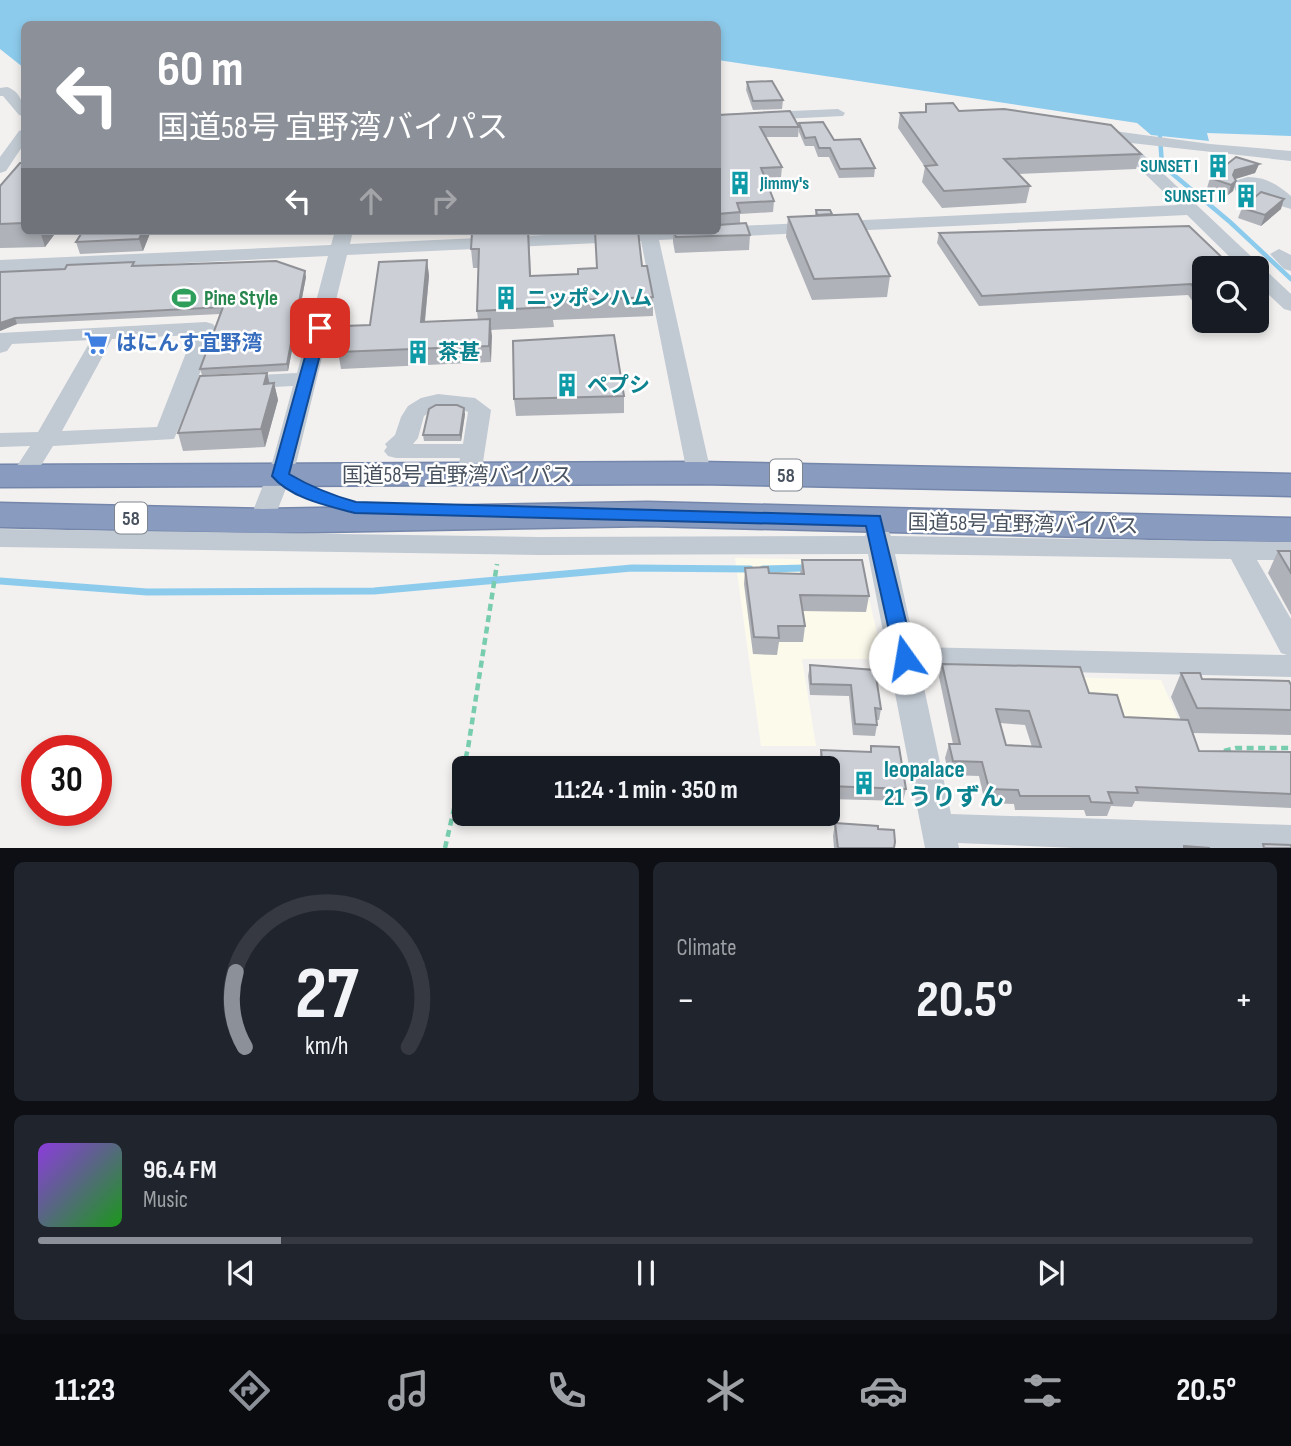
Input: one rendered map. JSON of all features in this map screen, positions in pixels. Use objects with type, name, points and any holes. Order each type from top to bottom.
[{"type":"highway","name":"国道58号 宜野湾バイパス","points":[[11,475],[280,476],[470,463],[699,473],[1291,485]]},
{"type":"highway","points":[[280,476],[312,494],[355,508],[648,514]]},
{"type":"highway","name":"国道58号 宜野湾バイパス","points":[[0,515],[262,521],[648,514],[877,532],[1291,530]]},
{"type":"street","points":[[0,92],[8,91],[21,108]]},
{"type":"street","points":[[721,118],[838,113]]},
{"type":"street","points":[[1239,256],[1114,136],[1291,156]]},
{"type":"street","points":[[0,167],[21,138]]},
{"type":"street","points":[[1290,197],[1264,162],[1291,163]]},
{"type":"street","points":[[721,230],[1191,210]]},
{"type":"street","points":[[0,266],[342,241],[572,235]]},
{"type":"street","points":[[649,235],[699,473]]},
{"type":"street","points":[[262,521],[280,476],[342,241]]},
{"type":"street","points":[[1291,253],[1279,254],[1291,265]]},
{"type":"street","points":[[1269,284],[1291,305]]},
{"type":"street","points":[[0,347],[6,338],[206,328],[166,433],[0,440]]},
{"type":"street","points":[[11,475],[46,439],[105,333]]},
{"type":"street","points":[[185,385],[307,379]]},
{"type":"street","points":[[463,402],[480,410],[470,463],[396,447],[407,438],[410,421],[420,407],[434,403],[463,402]]},
{"type":"street","points":[[877,532],[940,838],[1291,840]]},
{"type":"street","points":[[0,538],[539,546],[877,532],[1291,551]]},
{"type":"street","points":[[1239,550],[1291,645]]},
{"type":"street","points":[[905,658],[1291,666]]},
{"type":"path","points":[[445,848],[468,748],[496,575]]},
{"type":"path","points":[[1213,754],[1236,748],[1291,748]]},
{"type":"shaded area","points":[[735,558],[853,560],[861,564],[883,659],[802,659],[816,746],[761,746]]},
{"type":"shaded area","points":[[1032,676],[1161,680],[1190,746]]},
{"type":"water","points":[[0,0],[1291,0],[1291,136],[1207,133],[1209,141],[1151,135],[1137,123],[721,60],[721,21],[21,21],[21,66],[0,49]]},
{"type":"building","points":[[772,81],[783,100],[753,101],[747,82]]},
{"type":"building","points":[[953,103],[959,111],[1004,109],[1111,125],[1141,154],[1004,159],[1030,186],[944,191],[925,166],[937,165],[900,113],[926,112],[926,104]]},
{"type":"building","points":[[790,111],[799,127],[760,127],[782,167],[761,168],[774,201],[737,203],[740,212],[721,214],[721,115]]},
{"type":"building","points":[[823,122],[834,140],[860,139],[875,168],[840,169],[830,148],[819,148],[815,137],[805,138],[799,123]]},
{"type":"building","points":[[1236,157],[1259,164],[1235,170],[1233,175],[1236,181],[1231,185],[1210,178]]},
{"type":"building","points":[[21,163],[21,223],[0,224],[0,186]]},
{"type":"building","points":[[1261,192],[1284,199],[1265,215],[1242,208]]},
{"type":"building","points":[[816,210],[830,210],[832,214],[817,215]]},
{"type":"building","points":[[858,214],[890,276],[814,279],[788,217]]},
{"type":"building","points":[[746,223],[750,235],[676,237],[675,235],[721,235],[721,225]]},
{"type":"building","points":[[1189,226],[1220,256],[1192,256],[1192,285],[982,296],[939,233]]},
{"type":"building","points":[[80,235],[141,235],[139,239],[76,242]]},
{"type":"building","points":[[472,235],[528,235],[530,276],[578,274],[578,269],[597,268],[595,235],[638,235],[642,266],[647,266],[653,297],[552,301],[553,307],[477,311],[479,249],[471,249]]},
{"type":"building","points":[[427,260],[421,322],[490,319],[489,346],[338,352],[344,326],[370,325],[379,262]]},
{"type":"building","points":[[276,261],[305,271],[287,364],[200,369],[223,307],[15,318],[0,323],[0,272],[134,262],[132,266]]},
{"type":"building","name":"ペプシ","points":[[614,335],[624,396],[514,399],[513,341]]},
{"type":"building","points":[[267,373],[264,384],[274,383],[261,429],[178,433],[200,376]]},
{"type":"building","points":[[436,405],[457,405],[464,408],[460,435],[423,435],[429,409]]},
{"type":"building","points":[[1278,551],[1291,551],[1291,573]]},
{"type":"building","points":[[802,560],[862,560],[869,596],[800,595],[805,626],[778,626],[779,638],[754,637],[745,568],[768,567],[769,573],[804,574]]},
{"type":"building","points":[[942,664],[1080,667],[1089,693],[1117,695],[1124,717],[1188,720],[1199,751],[1291,752],[1291,794],[1136,787],[1138,793],[1108,792],[1112,803],[1091,802],[1089,796],[1020,796],[1018,790],[989,789],[982,762],[953,761],[949,744],[960,744]],"holes":[[[996,709],[1029,711],[1041,747],[1006,745]]]},
{"type":"building","points":[[810,665],[875,670],[881,709],[875,708],[877,725],[855,724],[851,685],[811,684]]},
{"type":"building","points":[[1181,673],[1200,673],[1202,679],[1289,681],[1291,710],[1197,708]]},
{"type":"building","points":[[871,746],[899,747],[906,789],[840,786],[840,756],[822,756],[821,750],[871,752]]},
{"type":"building","points":[[840,823],[894,830],[894,848],[838,848],[835,826],[840,826]]},
{"type":"building","points":[[1263,844],[1291,845],[1291,848],[1264,848]]},
{"type":"waterway","points":[[1160,137],[1162,165],[1230,222],[1291,279]]},
{"type":"waterway","points":[[0,581],[147,592],[374,591],[632,568],[750,569]]},
{"type":"waterway","points":[[763,569],[806,568]]},
{"type":"place","name":"SUNSET I","points":[[1218,166]]},
{"type":"place","name":"Jimmy's","points":[[740,183]]},
{"type":"place","name":"SUNSET II","points":[[1246,196]]},
{"type":"place","name":"Pine Style","points":[[184,298]]},
{"type":"place","name":"ニッポンハム","points":[[506,298]]},
{"type":"place","name":"はにんす宜野湾","points":[[96,343]]},
{"type":"place","name":"茶甚","points":[[418,352]]},
{"type":"place","name":"ペプシ","points":[[567,385]]},
{"type":"place","name":"leopalace 21 うりずん","points":[[864,783]]},
{"type":"route","points":[[320,328],[280,476],[298,487],[355,508],[874,520],[905,658]]}]
